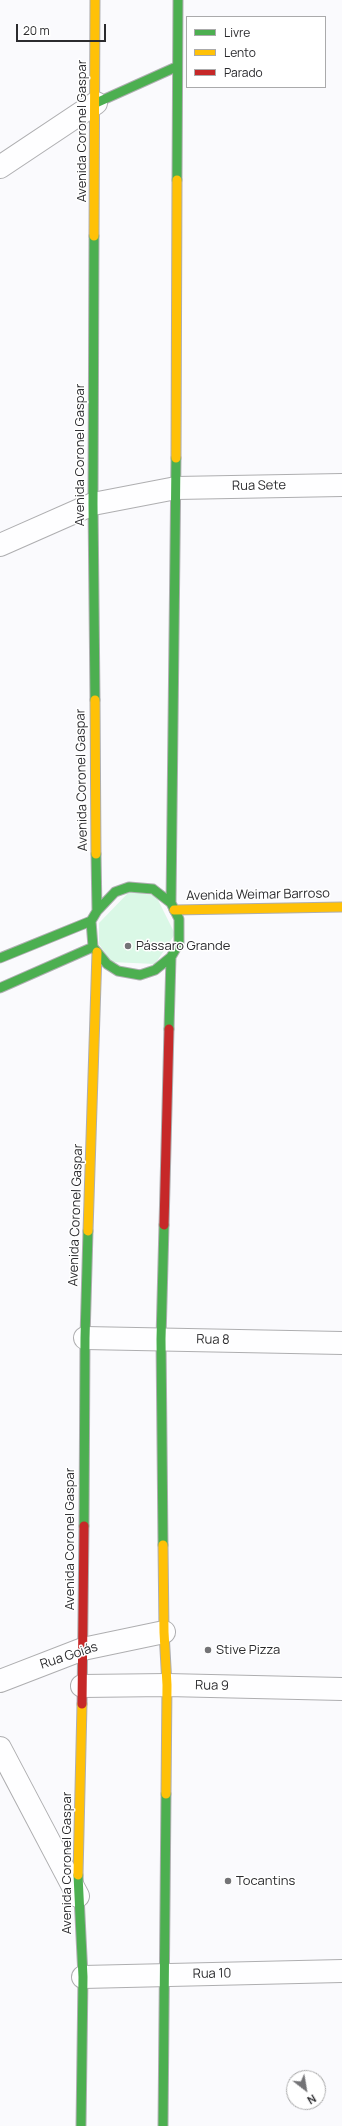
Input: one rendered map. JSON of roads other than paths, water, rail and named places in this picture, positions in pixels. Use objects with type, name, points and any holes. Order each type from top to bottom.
[{"type":"street","name":"Avenida Coronel Gaspar","points":[[95,0],[96,103],[93,504],[97,911]]},
{"type":"street","points":[[172,906],[176,488],[176,67],[178,0]]},
{"type":"street","points":[[0,168],[96,103],[176,67]]},
{"type":"street","name":"Rua Sete","points":[[0,545],[93,504],[176,488],[342,485]]},
{"type":"street","points":[[0,958],[91,921],[97,911],[115,892],[130,887],[153,889],[172,906],[179,919],[179,943],[171,957],[155,970],[140,974],[118,971],[107,964],[95,949],[91,921]]},
{"type":"street","name":"Avenida Weimar Barroso","points":[[172,906],[342,907]]},
{"type":"street","name":"Avenida Coronel Gaspar","points":[[81,2126],[83,1977],[78,1896],[83,1649],[85,1338],[95,949]]},
{"type":"street","points":[[0,988],[95,949]]},
{"type":"street","points":[[163,2126],[168,1685],[164,1632],[161,1339],[171,957]]},
{"type":"street","name":"Rua 8","points":[[85,1338],[342,1343]]},
{"type":"street","name":"Rua Goiás","points":[[0,1681],[83,1649],[164,1632]]},
{"type":"street","name":"Rua 9","points":[[82,1686],[168,1685],[342,1689]]},
{"type":"street","points":[[0,1748],[78,1896]]},
{"type":"street","name":"Rua 10","points":[[83,1977],[342,1971]]},
{"type":"place","name":"Pássaro Grande","points":[[128,946]]},
{"type":"place","name":"Stive Pizza","points":[[208,1650]]},
{"type":"place","name":"Tocantins","points":[[228,1881]]}]
